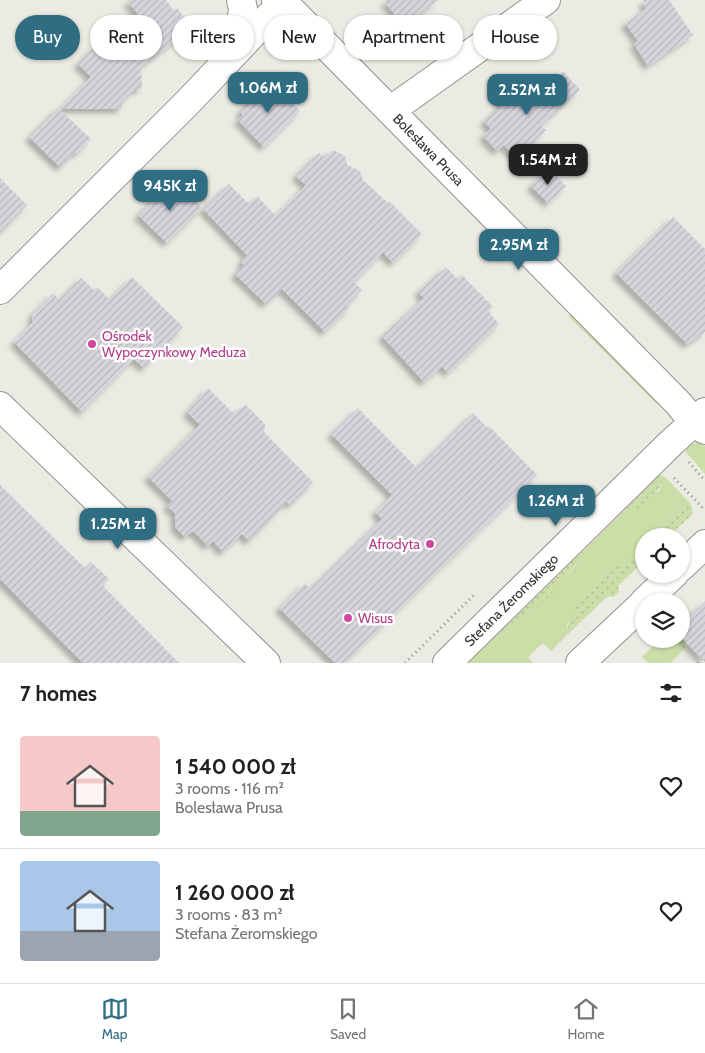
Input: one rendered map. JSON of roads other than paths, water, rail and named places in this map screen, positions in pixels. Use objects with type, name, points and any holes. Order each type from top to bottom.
[{"type":"street","points":[[241,0],[242,15]]},
{"type":"street","points":[[391,110],[546,0]]},
{"type":"street","points":[[254,30],[278,2]]},
{"type":"street","name":"Bolesława Prusa","points":[[278,2],[293,12],[664,389],[701,421]]},
{"type":"street","points":[[0,290],[150,140],[226,60]]},
{"type":"street","points":[[0,406],[266,663]]},
{"type":"street","name":"Stefana Żeromskiego","points":[[447,663],[701,421]]},
{"type":"street","points":[[690,558],[705,544]]},
{"type":"street","points":[[654,593],[664,583]]},
{"type":"street","points":[[580,663],[635,611]]},
{"type":"place","name":"Ośrodek Wypoczynkowy Meduza","points":[[92,344]]},
{"type":"place","name":"Afrodyta","points":[[430,544]]},
{"type":"place","name":"Wisus","points":[[348,618]]}]
